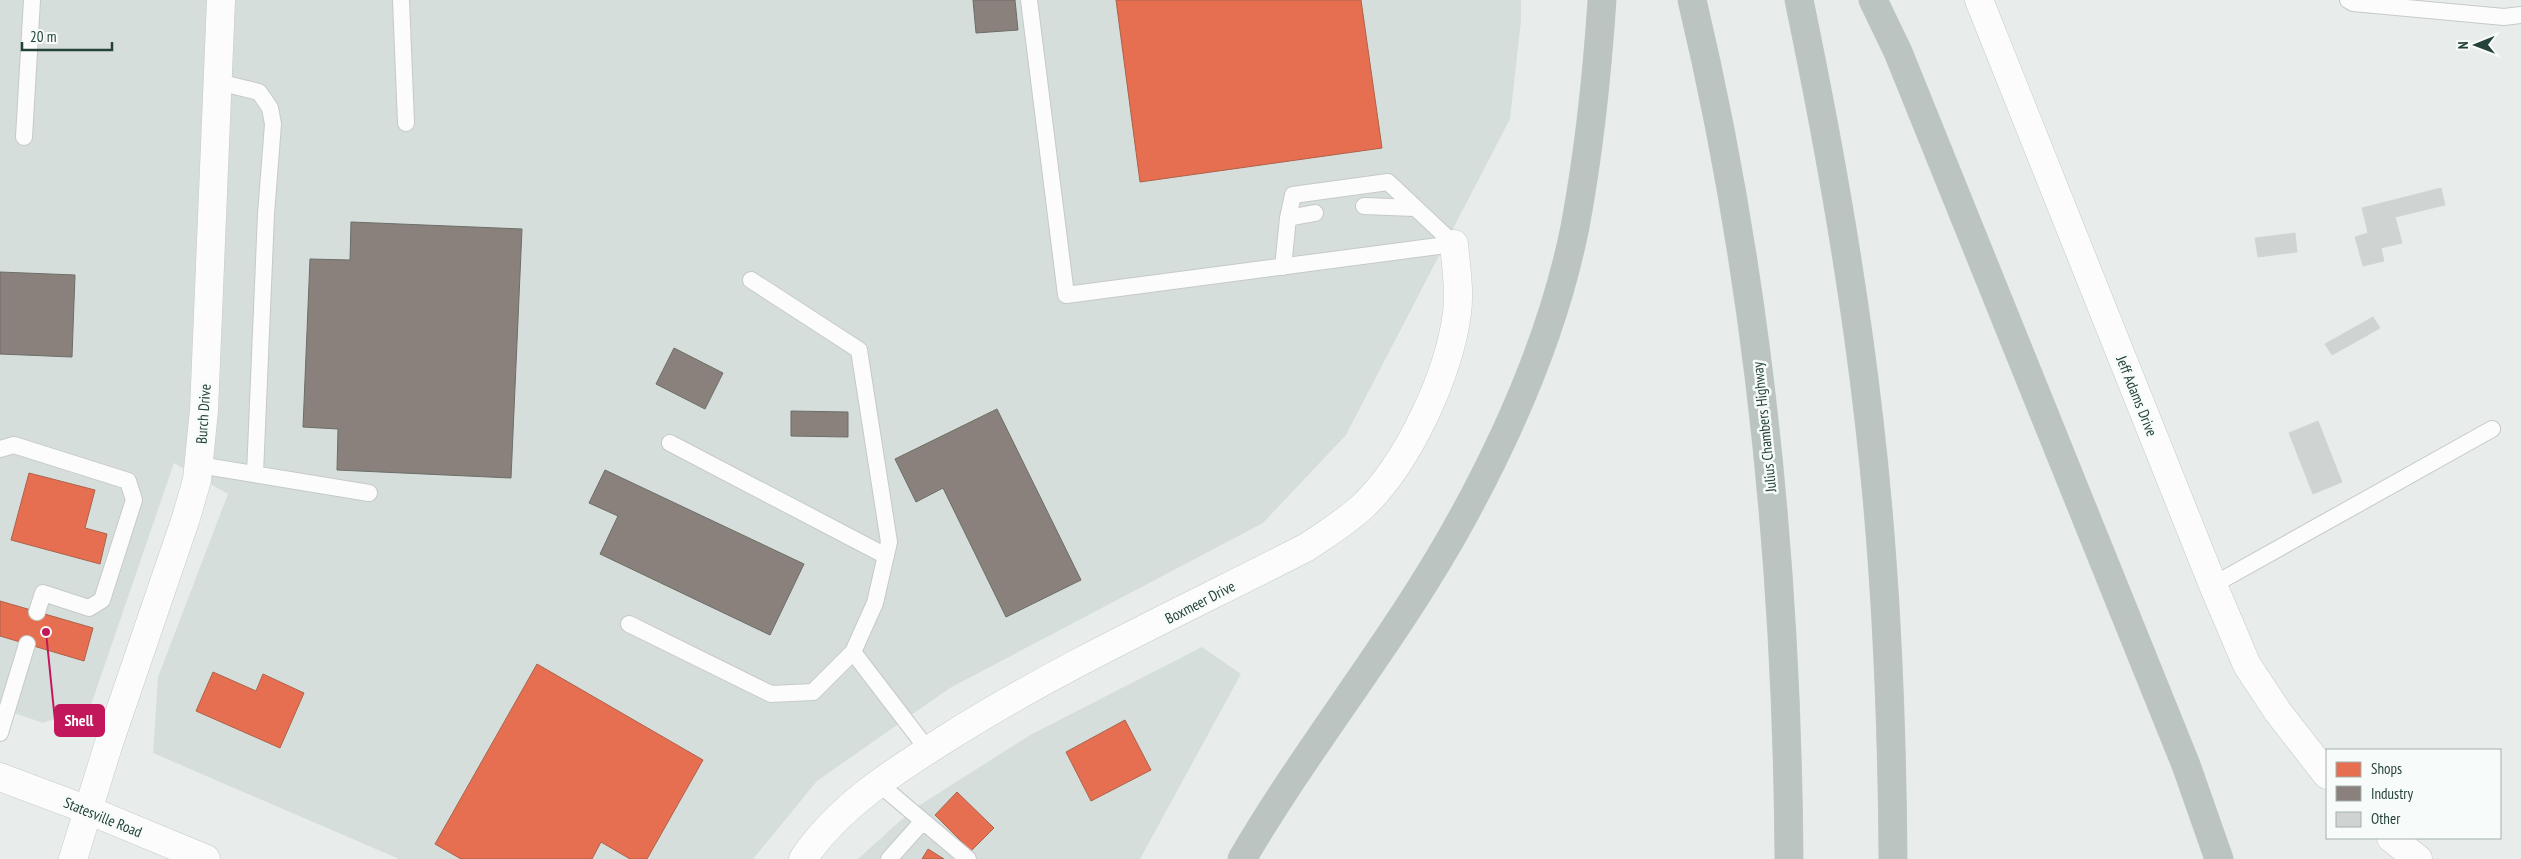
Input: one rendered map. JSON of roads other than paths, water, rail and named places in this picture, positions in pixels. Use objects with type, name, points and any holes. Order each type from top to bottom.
[{"type":"highway","points":[[1242,859],[1272,809],[1430,572],[1493,460],[1518,405],[1541,346],[1560,287],[1574,229],[1592,116],[1602,0]]},
{"type":"highway","name":"Julius Chambers Highway","points":[[1692,0],[1736,221],[1765,434],[1783,644],[1789,859]]},
{"type":"highway","points":[[1799,0],[1839,204],[1870,422],[1888,638],[1893,859]]},
{"type":"highway","points":[[1873,0],[1898,52],[2186,764],[2220,859]]},
{"type":"street","name":"Burch Drive","points":[[73,859],[186,518],[199,465],[204,410],[221,0]]},
{"type":"street","name":"Jeff Adams Drive","points":[[1979,0],[2213,585],[2247,665],[2278,712],[2326,774]]},
{"type":"street","name":"Boxmeer Drive","points":[[803,859],[846,809],[878,783],[1007,700],[1307,547],[1347,520],[1364,504],[1395,468],[1408,448],[1441,377],[1454,334],[1457,312],[1458,289],[1454,244]]},
{"type":"street","name":"Statesville Road","points":[[0,777],[88,810],[206,859]]},
{"type":"street","points":[[2392,839],[2418,859]]},
{"type":"lane","points":[[24,137],[32,0]]},
{"type":"lane","points":[[401,0],[406,123]]},
{"type":"lane","points":[[1028,0],[1066,295],[1454,244]]},
{"type":"lane","points":[[2348,0],[2353,3],[2504,17],[2521,15]]},
{"type":"lane","points":[[218,82],[259,92],[270,108],[273,124],[266,214],[255,474]]},
{"type":"lane","points":[[1283,267],[1288,218],[1293,195],[1388,182],[1454,244]]},
{"type":"lane","points":[[1364,206],[1415,208]]},
{"type":"lane","points":[[1288,218],[1315,213]]},
{"type":"lane","points":[[629,624],[771,694],[813,692],[853,652],[875,603],[889,542],[859,350],[751,280]]},
{"type":"lane","points":[[2213,585],[2492,429]]},
{"type":"lane","points":[[670,443],[886,556]]},
{"type":"lane","points":[[0,449],[14,445],[128,481],[134,500],[102,600],[89,608],[43,593],[37,612]]},
{"type":"lane","points":[[199,465],[369,493]]},
{"type":"lane","points":[[0,734],[28,644]]},
{"type":"lane","points":[[853,652],[928,750]]},
{"type":"lane","points":[[878,783],[968,859]]},
{"type":"lane","points":[[889,859],[923,821]]},
{"type":"place","name":"Shell","points":[[46,632]]}]
